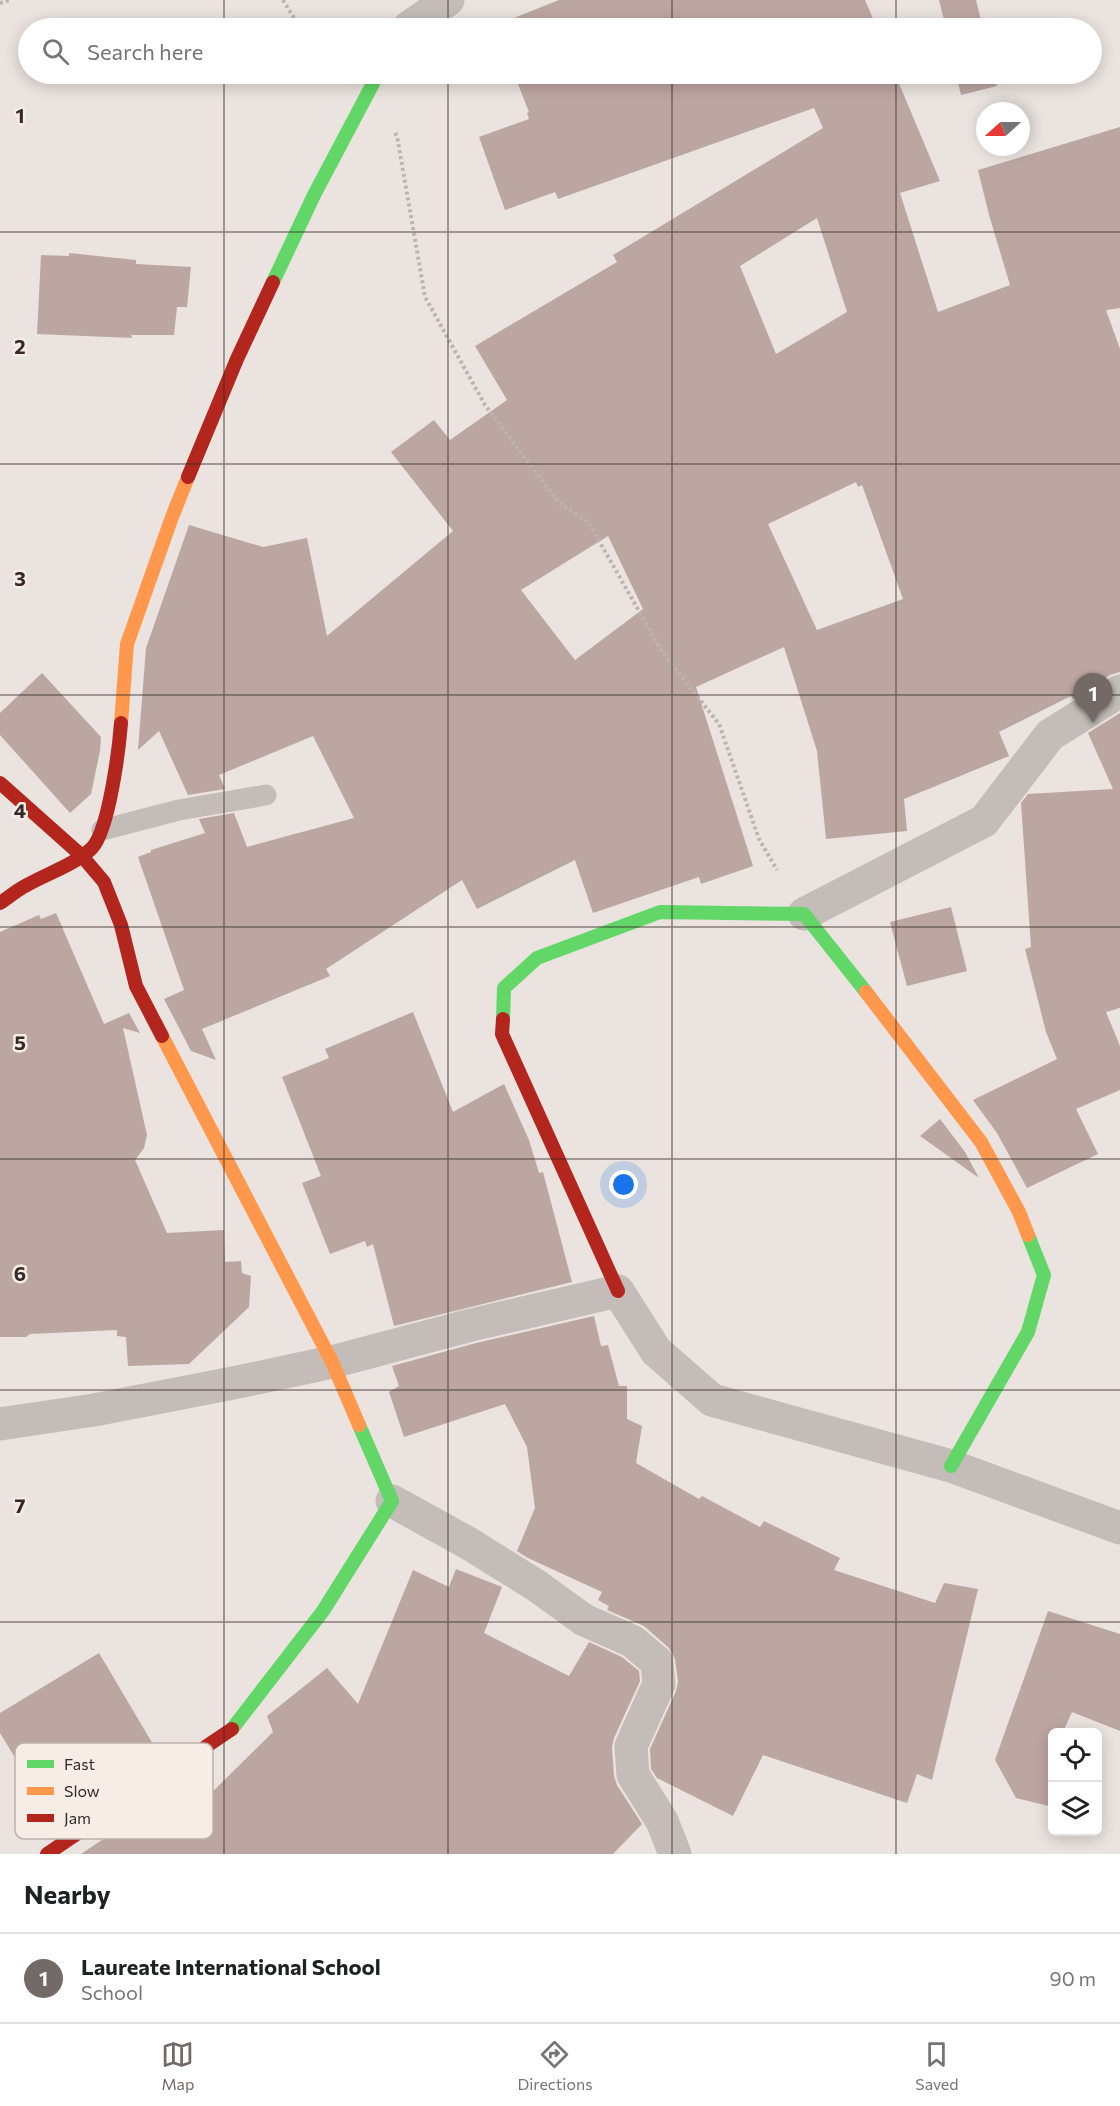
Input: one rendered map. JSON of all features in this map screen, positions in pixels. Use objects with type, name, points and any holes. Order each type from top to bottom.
[{"type":"street","points":[[422,18],[448,0]]},
{"type":"street","points":[[0,903],[24,886],[82,856],[93,847],[102,830],[118,754],[127,644],[172,517],[237,359],[314,195],[372,84]]},
{"type":"street","points":[[1120,691],[1050,735],[984,821],[804,914],[660,912],[537,958],[504,988],[502,1034],[618,1291],[656,1351],[712,1400],[951,1466],[1120,1528]]},
{"type":"street","points":[[0,783],[82,856],[104,882],[121,926],[136,986],[332,1362],[392,1501],[468,1543],[527,1580],[584,1620],[632,1641],[657,1662],[659,1684],[631,1746],[633,1775],[662,1821],[675,1854]]},
{"type":"street","points":[[804,914],[981,1142],[1019,1212],[1044,1275],[1028,1332],[951,1466]]},
{"type":"street","points":[[0,1424],[94,1410],[332,1362],[471,1325],[618,1291]]},
{"type":"street","points":[[213,1743],[232,1730],[323,1611],[392,1501]]},
{"type":"street","points":[[47,1854],[69,1839]]},
{"type":"lane","points":[[102,830],[179,810],[266,795]]},
{"type":"path","points":[[0,3],[10,0]]},
{"type":"path","points":[[283,0],[294,18]]},
{"type":"path","points":[[365,97],[397,136],[425,297],[485,405],[559,503],[589,523],[661,650],[719,724],[759,840],[804,914]]},
{"type":"building","points":[[559,0],[865,0],[873,18],[514,18]]},
{"type":"building","points":[[939,0],[976,0],[980,18],[944,18]]},
{"type":"building","points":[[518,84],[899,84],[940,181],[900,193],[938,312],[1010,285],[978,170],[1120,127],[1120,308],[1106,310],[1120,349],[1120,672],[1110,675],[1073,699],[1071,696],[999,732],[1009,756],[904,799],[907,831],[826,839],[817,751],[784,647],[696,687],[753,866],[701,884],[699,877],[593,913],[575,860],[477,909],[462,880],[326,969],[330,976],[202,1029],[216,1060],[191,1051],[164,999],[184,990],[138,857],[151,850],[205,833],[199,819],[234,813],[247,847],[354,818],[313,736],[219,775],[225,789],[188,795],[159,731],[138,750],[146,648],[189,525],[263,547],[307,538],[327,636],[453,531],[391,452],[434,420],[450,440],[507,400],[475,346],[617,262],[613,255],[823,128],[814,108],[558,199],[555,192],[505,210],[479,137],[529,119],[527,113],[529,112]],"holes":[[[817,218],[847,312],[776,354],[740,266]],[[856,482],[858,487],[862,485],[903,599],[817,630],[768,524]],[[608,536],[643,609],[575,660],[521,590]]]},
{"type":"building","points":[[958,84],[996,84],[997,86],[961,95]]},
{"type":"building","points":[[69,253],[136,260],[136,264],[191,267],[187,307],[177,307],[174,335],[131,335],[132,338],[37,334],[41,255],[69,256]]},
{"type":"building","points":[[42,673],[101,737],[91,794],[70,813],[0,735],[0,713]]},
{"type":"building","points":[[1120,713],[1120,1008],[1106,1012],[1120,1046],[1120,1090],[1076,1109],[1098,1154],[1027,1188],[997,1133],[973,1100],[1057,1059],[1046,1032],[1025,949],[1031,947],[1021,803],[1028,794],[1113,789],[1088,733]]},
{"type":"building","points":[[951,907],[967,971],[907,986],[890,922]]},
{"type":"building","points":[[56,913],[104,1024],[129,1013],[140,1033],[123,1028],[147,1135],[144,1148],[135,1160],[167,1233],[224,1230],[225,1262],[241,1261],[242,1273],[251,1276],[249,1307],[189,1364],[128,1366],[126,1337],[117,1336],[117,1330],[0,1337],[0,932],[39,915],[41,919]]},
{"type":"building","points":[[413,1012],[453,1112],[504,1084],[529,1140],[539,1173],[543,1172],[572,1282],[394,1326],[373,1244],[367,1247],[365,1241],[330,1254],[302,1183],[321,1176],[282,1077],[329,1058],[325,1049]]},
{"type":"building","points":[[940,1119],[965,1152],[979,1178],[920,1136]]},
{"type":"building","points":[[594,1316],[601,1346],[608,1345],[619,1386],[627,1386],[627,1419],[642,1426],[636,1463],[699,1499],[702,1496],[760,1527],[764,1521],[840,1558],[834,1570],[935,1603],[944,1583],[978,1589],[932,1780],[917,1774],[907,1803],[763,1755],[733,1816],[657,1778],[651,1769],[650,1749],[676,1691],[678,1682],[675,1659],[669,1648],[644,1626],[607,1610],[609,1606],[598,1600],[602,1592],[517,1551],[535,1508],[527,1447],[505,1404],[404,1437],[389,1392],[399,1386],[392,1366],[476,1343]]},
{"type":"building","points":[[456,1569],[502,1587],[484,1633],[569,1676],[589,1642],[622,1657],[639,1671],[640,1681],[612,1747],[614,1776],[617,1785],[642,1824],[613,1854],[81,1854],[103,1839],[213,1839],[213,1791],[273,1732],[267,1716],[327,1668],[358,1704],[413,1570],[449,1587]]},
{"type":"building","points":[[1048,1611],[1120,1634],[1120,1731],[1072,1712],[1065,1728],[1048,1728],[1048,1806],[1016,1798],[995,1760]]},
{"type":"building","points":[[99,1653],[152,1743],[15,1743],[15,1758],[0,1733],[0,1713]]},
{"type":"traffic: fast","points":[[273,282],[314,195],[373,84]]},
{"type":"traffic: fast","points":[[503,1019],[504,988],[537,958],[660,912],[804,914],[866,992]]},
{"type":"traffic: fast","points":[[951,1466],[1028,1332],[1044,1275],[1028,1235]]},
{"type":"traffic: fast","points":[[232,1729],[323,1611],[392,1501],[359,1425]]},
{"type":"traffic: slow","points":[[121,723],[127,644],[188,477]]},
{"type":"traffic: slow","points":[[866,992],[981,1142],[1019,1212],[1028,1235]]},
{"type":"traffic: slow","points":[[162,1036],[332,1362],[359,1425]]},
{"type":"traffic: jam","points":[[188,477],[237,359],[273,282]]},
{"type":"traffic: jam","points":[[0,903],[23,887],[78,859],[92,848],[98,839],[108,807],[121,723]]},
{"type":"traffic: jam","points":[[0,783],[82,856],[104,882],[121,925],[136,986],[162,1036]]},
{"type":"traffic: jam","points":[[503,1019],[502,1034],[618,1291]]},
{"type":"traffic: jam","points":[[211,1743],[232,1729]]},
{"type":"traffic: jam","points":[[47,1854],[69,1839]]},
{"type":"place","name":"Laureate International School","points":[[1093,723]]}]
